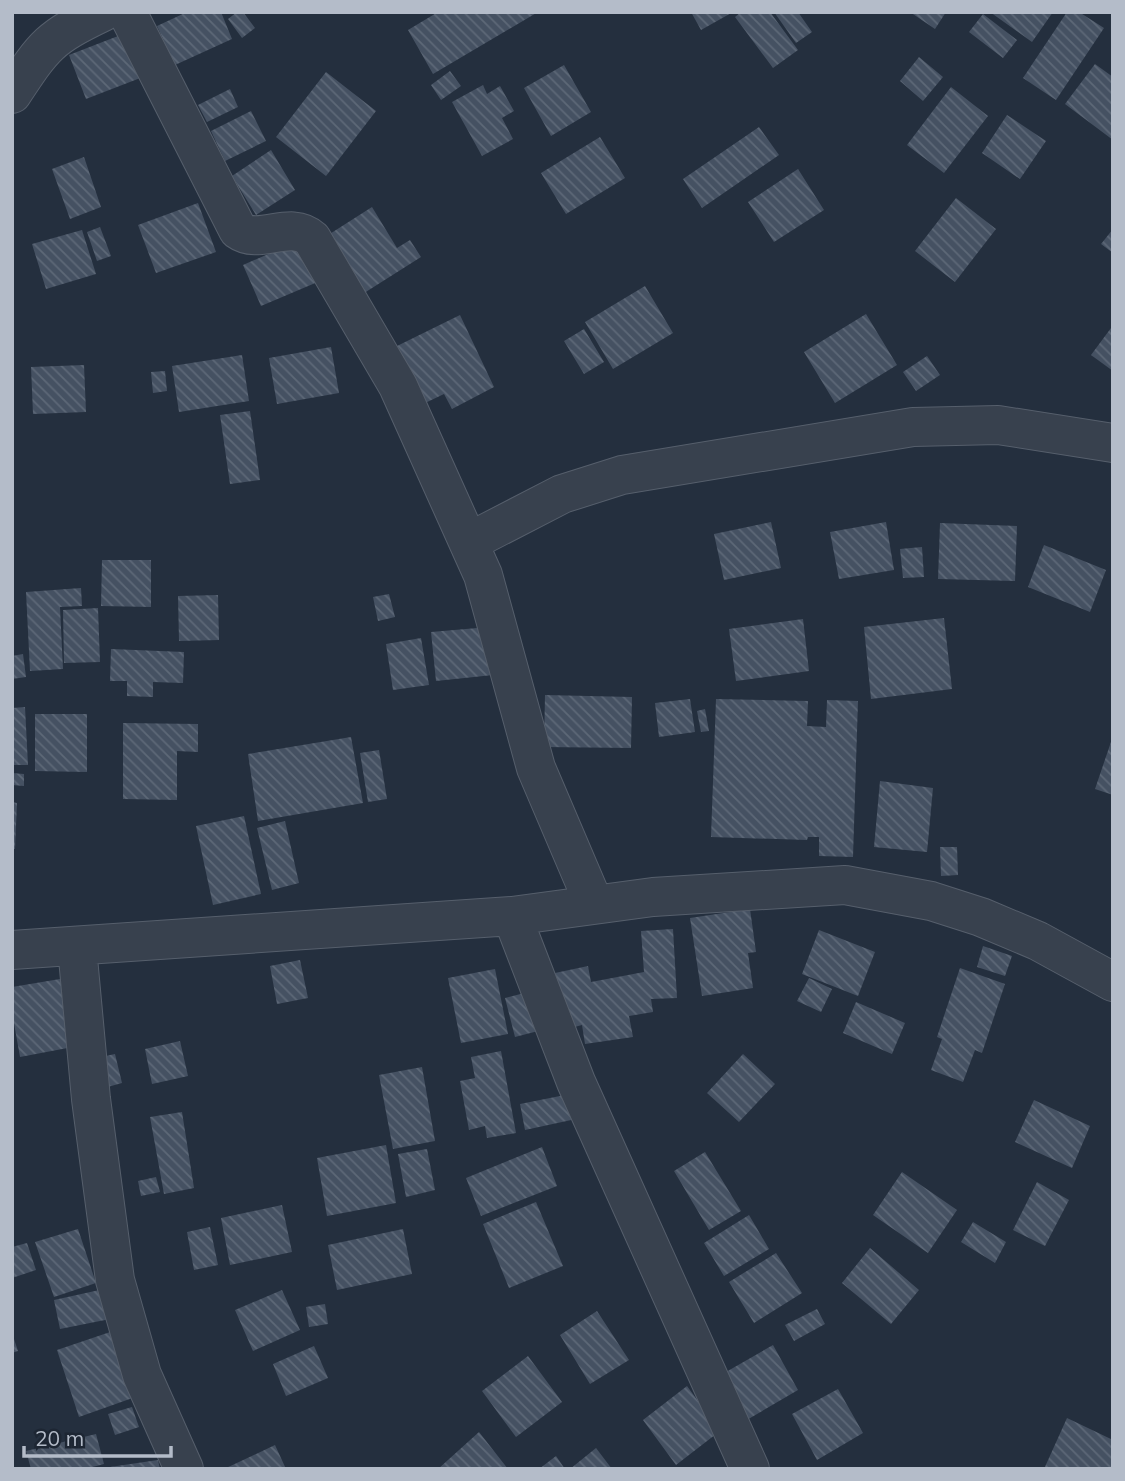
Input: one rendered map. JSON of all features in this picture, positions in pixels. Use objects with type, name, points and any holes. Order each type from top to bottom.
[{"type":"street","points":[[12,94],[44,46],[62,32],[103,12]]},
{"type":"street","points":[[127,12],[238,230],[251,236],[293,230],[304,232],[312,239],[398,386],[483,575],[536,768],[594,904]]},
{"type":"street","points":[[469,542],[562,495],[622,475],[913,427],[998,425],[1113,443]]},
{"type":"street","points":[[12,950],[512,916],[653,897],[845,885],[931,901],[981,916],[1038,941],[1113,982]]},
{"type":"street","points":[[512,916],[576,1082],[750,1469]]},
{"type":"street","points":[[77,947],[91,1099],[115,1280],[142,1374],[184,1469]]},
{"type":"building","points":[[187,12],[221,12],[232,39],[175,65],[157,26]]},
{"type":"building","points":[[237,12],[243,12],[255,28],[242,38],[228,19]]},
{"type":"building","points":[[438,12],[538,12],[433,74],[408,30]]},
{"type":"building","points":[[691,12],[733,12],[701,30]]},
{"type":"building","points":[[741,12],[770,12],[798,50],[773,68],[735,17]]},
{"type":"building","points":[[774,12],[798,12],[812,32],[796,43]]},
{"type":"building","points":[[910,12],[946,12],[935,29]]},
{"type":"building","points":[[990,12],[1053,12],[1032,42]]},
{"type":"building","points":[[1067,12],[1079,12],[1104,28],[1056,100],[1023,78]]},
{"type":"building","points":[[983,14],[1017,40],[1003,58],[969,32]]},
{"type":"building","points":[[131,31],[148,75],[86,99],[69,55]]},
{"type":"building","points":[[919,57],[943,77],[923,101],[900,81]]},
{"type":"building","points":[[1095,64],[1113,77],[1113,140],[1065,104]]},
{"type":"building","points":[[564,65],[591,112],[551,136],[524,88]]},
{"type":"building","points":[[450,71],[461,86],[441,100],[431,85]]},
{"type":"building","points":[[326,72],[376,111],[326,176],[276,137]]},
{"type":"building","points":[[483,85],[487,94],[500,86],[514,111],[502,118],[513,139],[482,156],[452,102]]},
{"type":"building","points":[[951,87],[988,116],[944,173],[907,145]]},
{"type":"building","points":[[230,89],[238,107],[207,122],[198,105]]},
{"type":"building","points":[[251,111],[266,141],[225,161],[211,131]]},
{"type":"building","points":[[1007,115],[1046,141],[1020,179],[982,153]]},
{"type":"building","points":[[759,127],[779,155],[702,208],[683,179]]},
{"type":"building","points":[[600,137],[625,178],[566,214],[541,173]]},
{"type":"building","points":[[271,150],[295,190],[256,215],[232,176]]},
{"type":"building","points":[[84,157],[101,207],[70,219],[52,169]]},
{"type":"building","points":[[798,169],[824,210],[774,242],[748,202]]},
{"type":"building","points":[[956,198],[996,229],[955,282],[915,251]]},
{"type":"building","points":[[198,203],[216,252],[156,273],[138,225]]},
{"type":"building","points":[[372,207],[397,248],[410,240],[421,257],[361,295],[325,237]]},
{"type":"building","points":[[100,227],[111,256],[97,261],[87,232]]},
{"type":"building","points":[[1113,229],[1113,253],[1101,244]]},
{"type":"building","points":[[82,230],[96,274],[46,289],[32,244]]},
{"type":"building","points":[[303,239],[320,281],[261,306],[243,265]]},
{"type":"building","points":[[645,286],[673,333],[613,369],[585,322]]},
{"type":"building","points":[[866,314],[897,365],[835,403],[804,352]]},
{"type":"building","points":[[460,315],[494,387],[452,409],[444,394],[423,404],[395,347]]},
{"type":"building","points":[[1111,328],[1113,330],[1113,371],[1091,355]]},
{"type":"building","points":[[584,329],[604,362],[584,374],[564,341]]},
{"type":"building","points":[[331,347],[339,393],[277,404],[269,358]]},
{"type":"building","points":[[242,355],[249,401],[179,412],[172,366]]},
{"type":"building","points":[[927,356],[940,375],[916,391],[903,372]]},
{"type":"building","points":[[84,365],[86,412],[33,414],[31,367]]},
{"type":"building","points":[[165,371],[167,391],[153,393],[151,372]]},
{"type":"building","points":[[250,411],[260,480],[230,484],[220,415]]},
{"type":"building","points":[[771,522],[781,568],[724,580],[714,534]]},
{"type":"building","points":[[886,522],[894,570],[839,579],[830,532]]},
{"type":"building","points":[[940,523],[1017,526],[1015,581],[938,579]]},
{"type":"building","points":[[1044,545],[1106,570],[1090,612],[1028,587]]},
{"type":"building","points":[[922,547],[924,577],[903,578],[900,549]]},
{"type":"building","points":[[102,560],[151,560],[151,607],[101,606]]},
{"type":"building","points":[[81,588],[82,606],[60,607],[63,669],[30,671],[26,592]]},
{"type":"building","points":[[389,594],[395,617],[378,621],[373,597]]},
{"type":"building","points":[[218,595],[219,640],[179,641],[178,596]]},
{"type":"building","points":[[98,608],[100,662],[64,663],[63,610]]},
{"type":"building","points":[[944,618],[952,689],[871,699],[864,627]]},
{"type":"building","points":[[803,619],[809,671],[736,681],[729,629]]},
{"type":"building","points":[[489,627],[493,675],[436,681],[431,632]]},
{"type":"building","points":[[421,638],[429,685],[393,690],[386,644]]},
{"type":"building","points":[[111,649],[184,652],[183,683],[153,682],[153,697],[127,696],[127,681],[110,681]]},
{"type":"building","points":[[23,654],[26,677],[12,679],[12,656]]},
{"type":"building","points":[[545,695],[632,697],[631,748],[544,747]]},
{"type":"building","points":[[690,699],[695,732],[659,737],[655,703]]},
{"type":"building","points":[[716,699],[808,701],[807,726],[826,727],[827,700],[858,701],[853,857],[819,856],[819,837],[808,837],[807,840],[711,837]]},
{"type":"building","points":[[25,707],[28,765],[12,765],[12,708]]},
{"type":"building","points":[[705,709],[709,731],[701,732],[697,711]]},
{"type":"building","points":[[35,714],[87,714],[87,772],[35,771]]},
{"type":"building","points":[[123,723],[198,724],[198,752],[177,751],[177,800],[123,799]]},
{"type":"building","points":[[1113,736],[1113,795],[1095,789]]},
{"type":"building","points":[[351,737],[363,803],[258,821],[248,754]]},
{"type":"building","points":[[379,750],[387,799],[368,802],[360,753]]},
{"type":"building","points":[[12,773],[24,774],[24,786],[12,785]]},
{"type":"building","points":[[880,781],[933,788],[927,852],[874,847]]},
{"type":"building","points":[[12,802],[17,803],[15,849],[12,849]]},
{"type":"building","points":[[244,816],[261,894],[213,905],[196,826]]},
{"type":"building","points":[[285,821],[299,883],[272,890],[257,828]]},
{"type":"building","points":[[940,847],[957,847],[958,875],[941,876]]},
{"type":"building","points":[[750,909],[756,952],[748,953],[753,988],[702,996],[690,918]]},
{"type":"building","points":[[673,929],[677,998],[651,999],[653,1012],[629,1016],[633,1037],[585,1044],[582,1025],[567,1029],[555,973],[588,966],[591,982],[644,972],[641,931]]},
{"type":"building","points":[[819,930],[875,952],[858,996],[802,974]]},
{"type":"building","points":[[983,946],[1012,956],[1005,976],[977,967]]},
{"type":"building","points":[[300,960],[308,998],[277,1004],[270,966]]},
{"type":"building","points":[[960,968],[1005,984],[982,1053],[975,1050],[963,1082],[931,1070],[942,1039],[937,1037]]},
{"type":"building","points":[[495,969],[508,1034],[461,1043],[448,978]]},
{"type":"building","points":[[66,978],[78,1046],[20,1057],[12,1012],[12,987]]},
{"type":"building","points":[[809,978],[832,989],[821,1012],[797,1001]]},
{"type":"building","points":[[532,991],[542,1030],[515,1037],[505,998]]},
{"type":"building","points":[[856,1002],[905,1023],[892,1054],[843,1033]]},
{"type":"building","points":[[180,1041],[188,1076],[152,1084],[145,1049]]},
{"type":"building","points":[[501,1051],[516,1133],[487,1138],[485,1126],[469,1130],[460,1081],[475,1078],[471,1057]]},
{"type":"building","points":[[115,1054],[122,1083],[104,1088],[96,1058]]},
{"type":"building","points":[[743,1054],[775,1084],[739,1122],[707,1093]]},
{"type":"building","points":[[422,1067],[435,1141],[393,1149],[379,1075]]},
{"type":"building","points":[[570,1094],[576,1119],[525,1130],[520,1104]]},
{"type":"building","points":[[1034,1100],[1090,1126],[1072,1168],[1015,1142]]},
{"type":"building","points":[[182,1112],[194,1188],[164,1194],[150,1117]]},
{"type":"building","points":[[386,1145],[396,1203],[327,1216],[317,1158]]},
{"type":"building","points":[[542,1147],[557,1186],[481,1216],[466,1178]]},
{"type":"building","points":[[427,1149],[435,1190],[406,1197],[398,1154]]},
{"type":"building","points":[[705,1152],[741,1211],[709,1230],[674,1171]]},
{"type":"building","points":[[902,1172],[957,1210],[928,1253],[873,1215]]},
{"type":"building","points":[[156,1177],[160,1192],[141,1196],[138,1181]]},
{"type":"building","points":[[1037,1182],[1069,1200],[1045,1246],[1013,1230]]},
{"type":"building","points":[[536,1202],[563,1266],[509,1288],[483,1224]]},
{"type":"building","points":[[282,1205],[292,1252],[230,1265],[221,1218]]},
{"type":"building","points":[[749,1215],[769,1249],[724,1276],[704,1243]]},
{"type":"building","points":[[973,1222],[1006,1242],[995,1263],[961,1242]]},
{"type":"building","points":[[210,1227],[218,1265],[194,1270],[187,1232]]},
{"type":"building","points":[[78,1229],[96,1283],[54,1297],[35,1242]]},
{"type":"building","points":[[403,1229],[412,1274],[337,1290],[328,1245]]},
{"type":"building","points":[[27,1243],[36,1270],[12,1278],[12,1247]]},
{"type":"building","points":[[870,1248],[919,1290],[891,1324],[842,1283]]},
{"type":"building","points":[[776,1253],[802,1293],[754,1323],[729,1282]]},
{"type":"building","points":[[104,1289],[110,1319],[60,1329],[54,1300]]},
{"type":"building","points":[[282,1290],[300,1330],[253,1351],[235,1310]]},
{"type":"building","points":[[325,1304],[328,1324],[309,1327],[306,1307]]},
{"type":"building","points":[[817,1309],[825,1324],[794,1341],[785,1325]]},
{"type":"building","points":[[597,1311],[629,1360],[590,1384],[560,1335]]},
{"type":"building","points":[[119,1329],[141,1395],[79,1417],[57,1350]]},
{"type":"building","points":[[12,1333],[18,1351],[12,1353]]},
{"type":"building","points":[[773,1345],[798,1390],[745,1421],[719,1376]]},
{"type":"building","points":[[314,1346],[328,1378],[286,1396],[273,1364]]},
{"type":"building","points":[[528,1356],[562,1402],[516,1437],[482,1391]]},
{"type":"building","points":[[687,1386],[720,1431],[676,1465],[643,1420]]},
{"type":"building","points":[[838,1389],[863,1433],[817,1460],[792,1414]]},
{"type":"building","points":[[132,1407],[139,1427],[115,1435],[108,1414]]},
{"type":"building","points":[[1067,1418],[1113,1440],[1113,1469],[1044,1469]]},
{"type":"building","points":[[479,1432],[508,1469],[438,1469]]},
{"type":"building","points":[[96,1434],[104,1464],[85,1469],[31,1469],[26,1451]]},
{"type":"building","points":[[275,1445],[286,1469],[224,1469]]},
{"type":"building","points":[[596,1448],[612,1469],[570,1469]]},
{"type":"building","points":[[556,1456],[565,1469],[539,1469]]},
{"type":"building","points":[[158,1460],[160,1469],[110,1469],[110,1467]]}]
